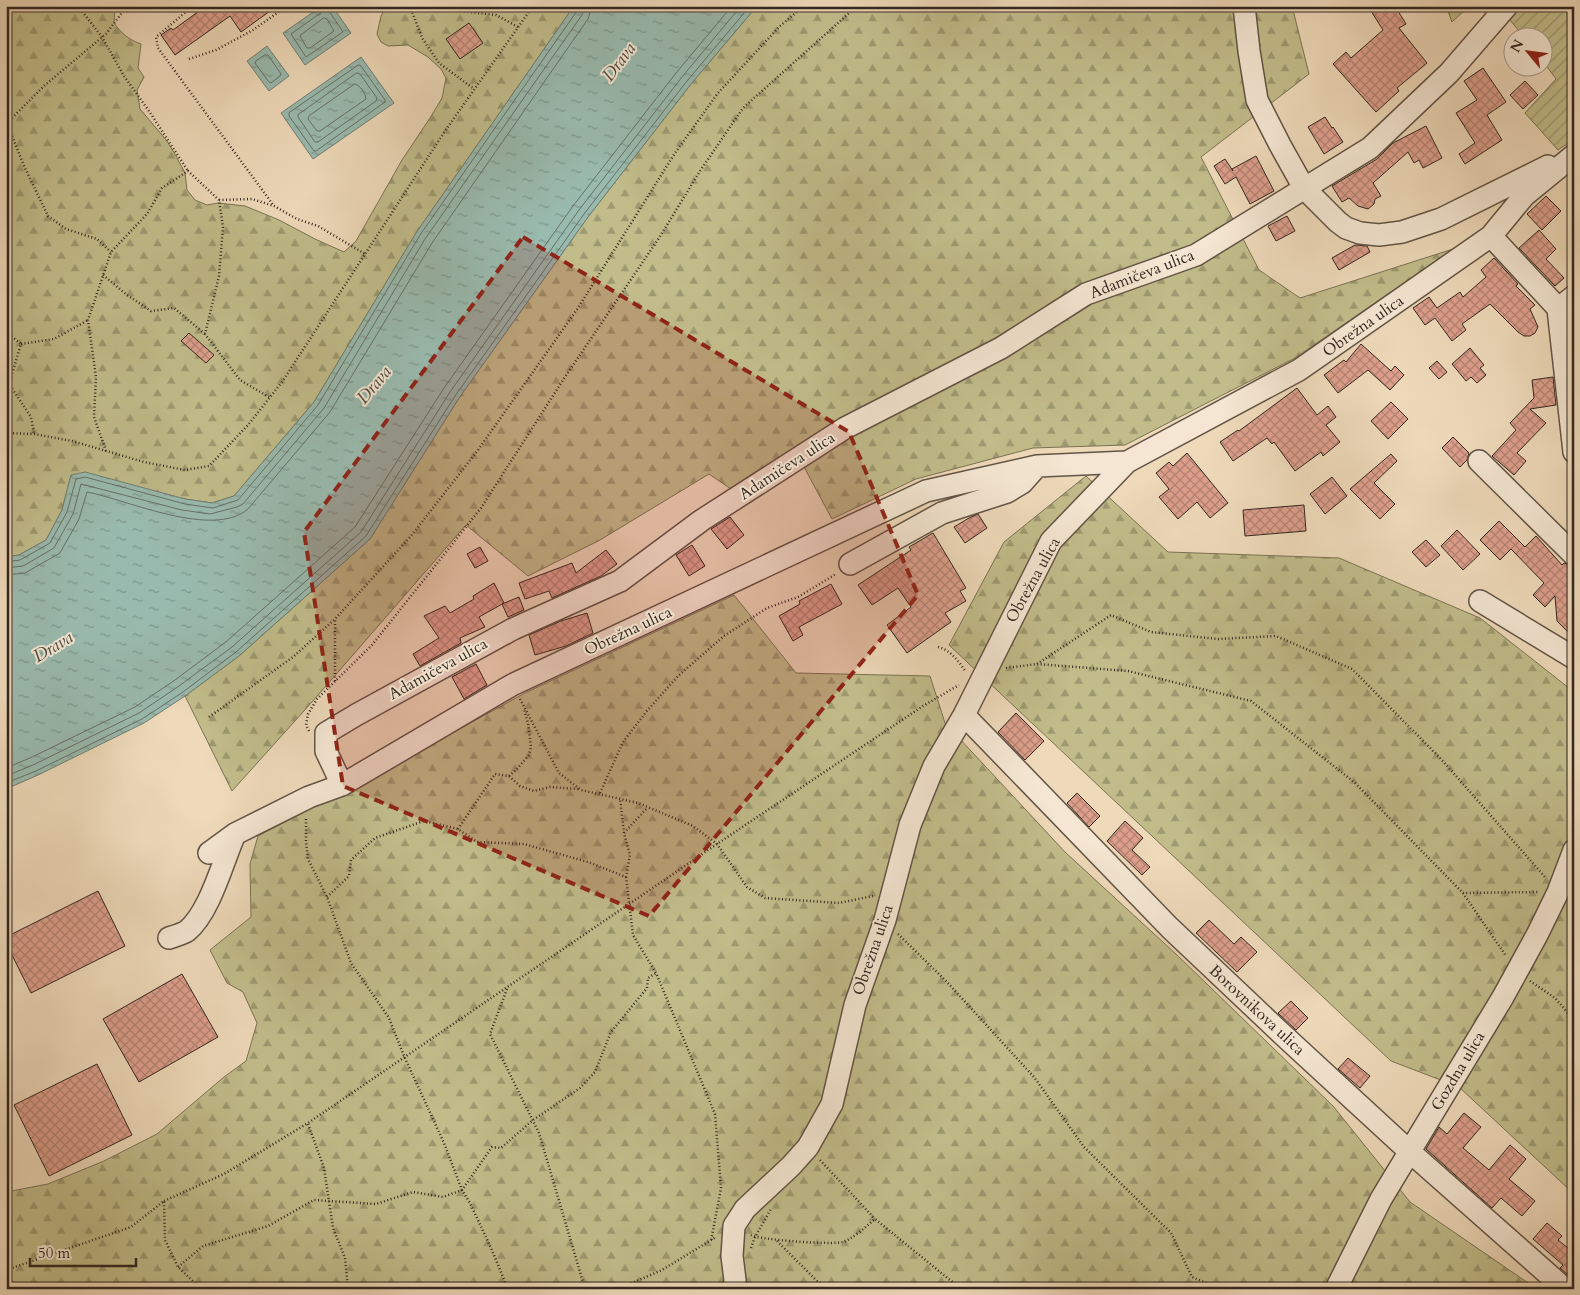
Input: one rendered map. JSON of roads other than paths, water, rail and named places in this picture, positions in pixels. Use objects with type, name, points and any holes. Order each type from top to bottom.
[{"type":"street","points":[[1244,6],[1249,52],[1258,100],[1280,145],[1304,188],[1338,222],[1360,233],[1379,235],[1402,232],[1441,218],[1545,167],[1571,157]]},
{"type":"street","name":"Adamičeva ulica","points":[[342,785],[326,751],[326,734],[356,714],[513,629],[620,581],[702,520],[845,428],[1000,348],[1086,294],[1196,255],[1370,148],[1449,72],[1505,9]]},
{"type":"street","name":"Obrežna ulica","points":[[734,1289],[735,1280],[732,1256],[734,1226],[745,1208],[791,1166],[808,1147],[832,1104],[855,1005],[893,891],[910,825],[934,766],[964,715],[978,678],[1051,541],[1126,462],[1298,370],[1492,236],[1524,196],[1571,157]]},
{"type":"street","points":[[1492,236],[1566,302],[1574,325]]},
{"type":"street","points":[[1566,302],[1574,449]]},
{"type":"street","points":[[1479,461],[1574,555]]},
{"type":"street","name":"Obrežna ulica","points":[[209,853],[235,834],[309,797],[342,785],[517,694],[926,491],[1037,466],[1126,462]]},
{"type":"street","points":[[850,564],[942,514],[1007,492],[1022,483],[1037,466]]},
{"type":"street","points":[[1480,601],[1574,658]]},
{"type":"street","name":"Borovnikova ulica","points":[[964,715],[1170,928],[1409,1151],[1566,1289]]},
{"type":"street","points":[[169,938],[186,932],[197,921],[220,876],[235,834]]},
{"type":"street","name":"Gozdna ulica","points":[[1336,1289],[1381,1199],[1517,972],[1558,892],[1574,850]]},
{"type":"water","points":[[322,6],[332,6],[351,33],[305,65],[283,33]]},
{"type":"water","name":"Drava","points":[[574,6],[757,6],[691,84],[588,217],[459,398],[370,539],[239,656],[185,696],[144,723],[6,789],[6,557],[19,555],[46,540],[62,510],[71,475],[85,472],[185,499],[212,503],[234,496],[314,402],[416,233]]},
{"type":"water","points":[[267,46],[289,76],[269,91],[247,61]]},
{"type":"water","points":[[361,57],[394,103],[313,159],[281,113]]}]
